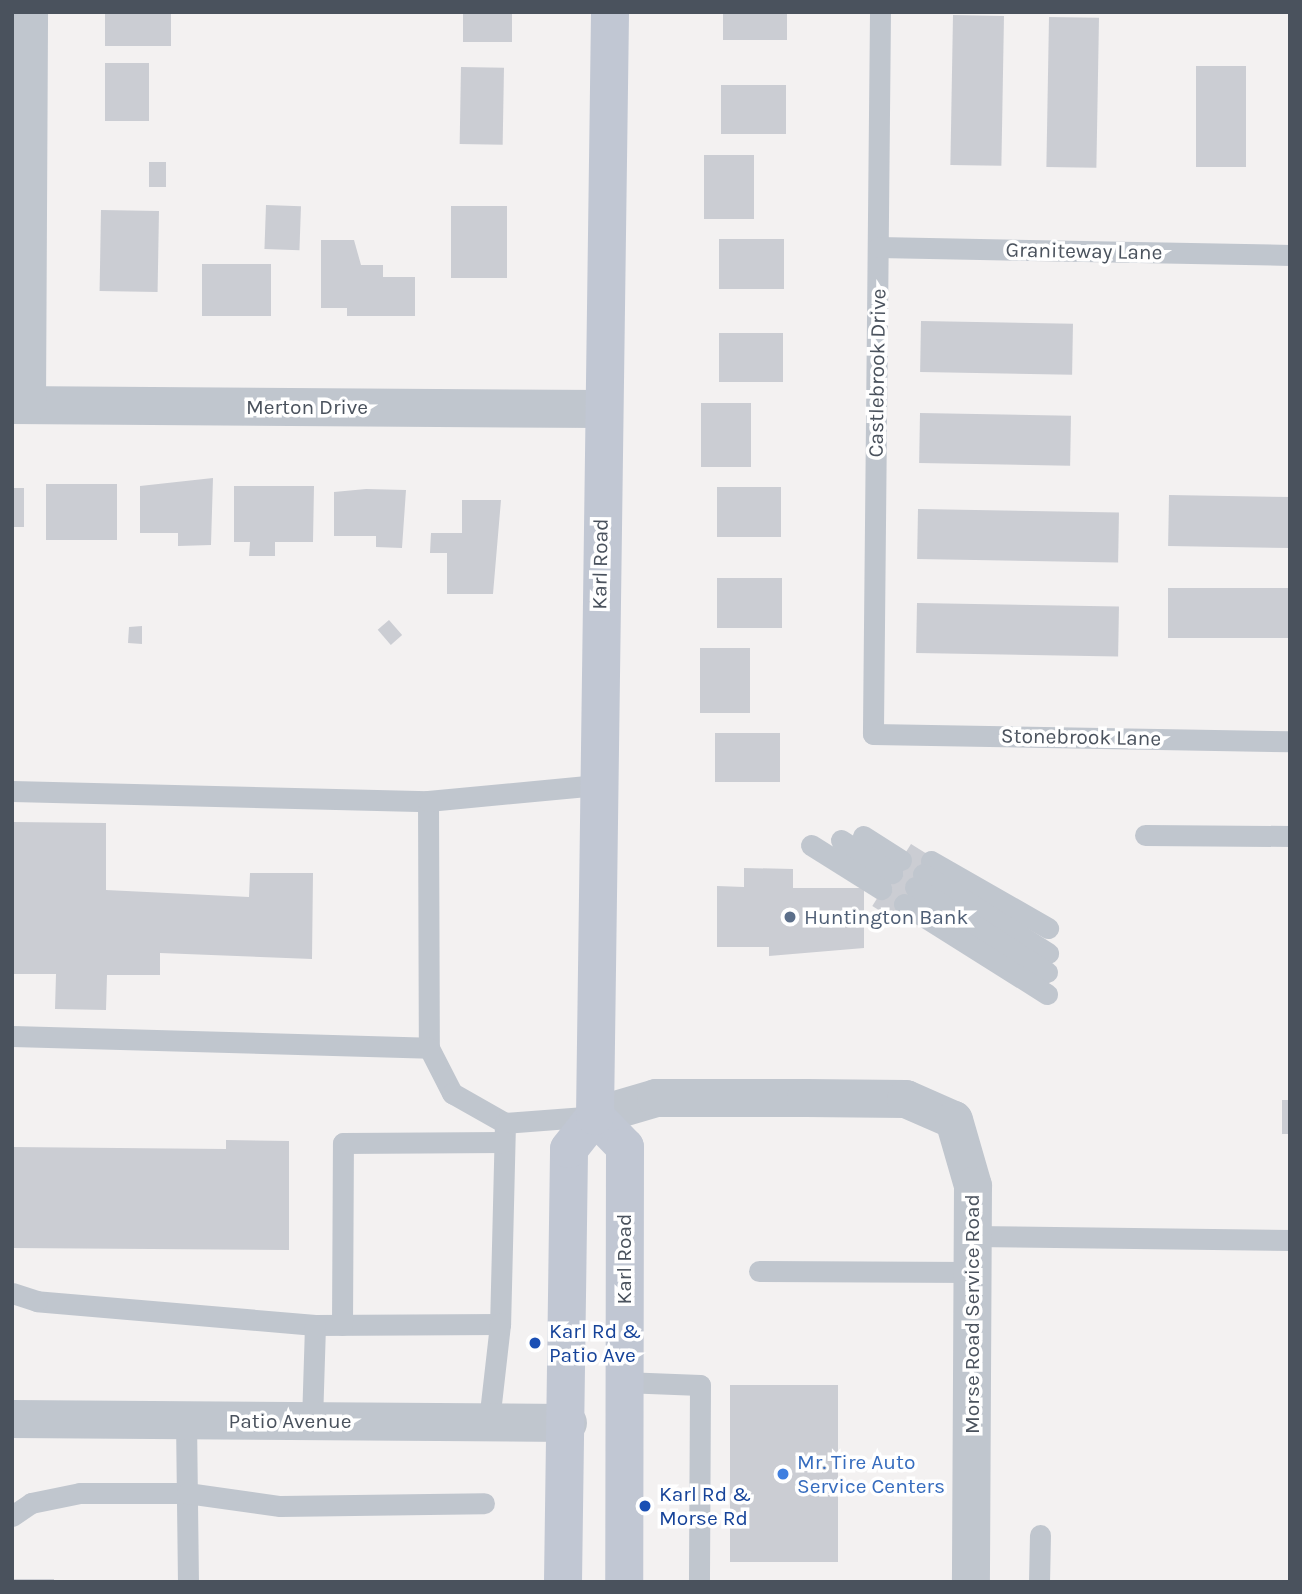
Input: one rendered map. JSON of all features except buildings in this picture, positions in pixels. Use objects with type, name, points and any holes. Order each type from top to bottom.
[{"type":"main road","name":"Karl Road","points":[[610,12],[602,409],[595,1116],[625,1147],[624,1582]]},
{"type":"main road","points":[[563,1582],[568,1423],[569,1149],[595,1116]]},
{"type":"street","points":[[19,405],[29,12]]},
{"type":"street","name":"Merton Drive","points":[[19,405],[602,409]]},
{"type":"street","name":"Morse Road Service Road","points":[[595,1116],[656,1098],[906,1099],[954,1120],[972,1186],[971,1582]]},
{"type":"street","name":"Patio Avenue","points":[[12,1419],[489,1420],[568,1423]]},
{"type":"lane","name":"Castlebrook Drive","points":[[873,734],[880,12]]},
{"type":"lane","name":"Graniteway Lane","points":[[878,247],[1290,255]]},
{"type":"lane","name":"Stonebrook Lane","points":[[873,734],[1290,741]]},
{"type":"lane","points":[[12,791],[428,801],[597,785]]},
{"type":"lane","points":[[428,801],[429,1048],[452,1094],[505,1133]]},
{"type":"lane","points":[[874,835],[895,867]]},
{"type":"lane","points":[[1145,835],[1290,836]]},
{"type":"lane","points":[[841,840],[895,867]]},
{"type":"lane","points":[[811,845],[895,867]]},
{"type":"lane","points":[[918,881],[1048,928]]},
{"type":"lane","points":[[918,881],[1048,962]]},
{"type":"lane","points":[[918,881],[1047,994]]},
{"type":"lane","points":[[12,1036],[429,1048]]},
{"type":"lane","points":[[342,1325],[343,1143],[505,1133],[595,1116]]},
{"type":"lane","points":[[489,1420],[500,1324],[505,1133]]},
{"type":"lane","points":[[759,1271],[972,1254],[1290,1240]]},
{"type":"lane","points":[[12,1293],[37,1301],[315,1325],[500,1324]]},
{"type":"lane","points":[[312,1421],[315,1325]]},
{"type":"lane","points":[[623,1382],[700,1385],[699,1582]]},
{"type":"lane","points":[[186,1420],[188,1582]]},
{"type":"lane","points":[[12,1516],[31,1503],[80,1493],[187,1493],[280,1506],[484,1503]]},
{"type":"lane","points":[[1039,1582],[1040,1535]]},
{"type":"place","name":"Huntington Bank","points":[[790,917]]},
{"type":"place","name":"Karl Rd & Patio Ave","points":[[535,1343]]},
{"type":"place","name":"Mr. Tire Auto Service Centers","points":[[783,1474]]},
{"type":"place","name":"Karl Rd & Morse Rd","points":[[645,1506]]}]
